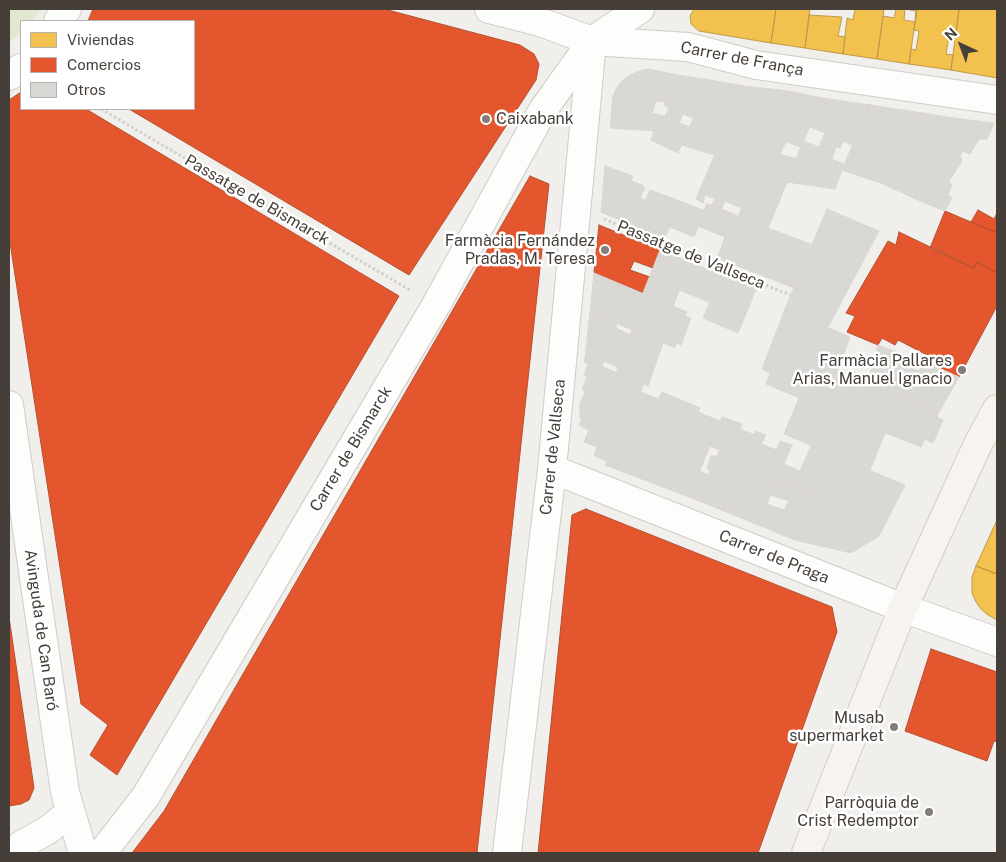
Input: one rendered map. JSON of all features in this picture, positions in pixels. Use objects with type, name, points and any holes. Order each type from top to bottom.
[{"type":"street","points":[[59,20],[67,9]]},
{"type":"street","name":"Carrer de França","points":[[489,9],[540,22],[592,41],[688,47],[756,64],[997,100]]},
{"type":"street","points":[[592,41],[640,9]]},
{"type":"street","name":"Carrer de Vallseca","points":[[507,853],[552,469],[592,41]]},
{"type":"street","name":"Carrer de Bismarck","points":[[102,853],[146,796],[436,305],[543,110],[592,41]]},
{"type":"street","points":[[9,76],[20,69]]},
{"type":"street","name":"Avinguda de Can Baró","points":[[9,405],[65,792],[83,853]]},
{"type":"street","points":[[806,853],[903,608],[978,444],[997,409]]},
{"type":"street","name":"Carrer de Praga","points":[[552,469],[903,608],[997,642]]},
{"type":"street","points":[[24,846],[70,812]]},
{"type":"path","name":"Passatge de Bismarck","points":[[103,110],[413,291]]},
{"type":"path","name":"Passatge de Vallseca","points":[[601,218],[790,295]]},
{"type":"green space","points":[[9,9],[42,9],[33,20],[20,20],[20,34],[9,43]]},
{"type":"building: Viviendas","points":[[694,9],[776,9],[771,43],[699,31],[691,24],[690,16]]},
{"type":"building: Viviendas","points":[[776,9],[810,9],[805,48],[771,43]]},
{"type":"building: Viviendas","points":[[855,9],[884,9],[877,59],[843,54],[847,18],[853,20]]},
{"type":"building: Viviendas","points":[[896,9],[905,9],[917,9],[909,64],[877,59],[883,16],[894,18]],"holes":[[[905,9],[916,11],[915,22],[904,20]]]},
{"type":"building: Viviendas","points":[[917,9],[959,9],[956,37],[949,36],[946,54],[953,55],[951,70],[909,64],[911,49],[916,50],[919,31],[914,30]]},
{"type":"building: Viviendas","points":[[959,9],[997,9],[997,78],[951,70]]},
{"type":"building: Viviendas","points":[[809,15],[842,17],[838,36],[845,37],[843,54],[805,48]]},
{"type":"building: Viviendas","points":[[997,520],[997,574],[976,566]]},
{"type":"building: Viviendas","points":[[976,566],[997,574],[997,620],[981,609],[972,593],[972,577]]},
{"type":"building: Comercios","points":[[93,9],[384,9],[520,45],[534,54],[539,64],[536,80],[409,275],[131,110],[195,110],[195,20],[88,20]]},
{"type":"building: Comercios","points":[[20,93],[20,110],[88,110],[399,296],[117,775],[90,755],[108,725],[81,704],[9,236],[9,100]]},
{"type":"building: Comercios","points":[[530,176],[549,184],[477,853],[132,853],[164,811]]},
{"type":"building: Comercios","points":[[978,210],[994,219],[997,213],[997,233],[971,222]]},
{"type":"building: Comercios","points":[[945,211],[997,233],[997,273],[977,262],[974,268],[930,248]]},
{"type":"building: Comercios","points":[[599,225],[660,250],[653,268],[634,261],[630,270],[650,277],[643,293],[594,273]]},
{"type":"building: Comercios","points":[[899,232],[974,268],[977,262],[997,273],[997,306],[959,377],[923,361],[927,355],[898,340],[895,345],[882,338],[878,345],[847,332],[855,316],[846,313],[888,241],[896,245]]},
{"type":"building: Comercios","points":[[586,509],[832,607],[837,632],[758,853],[538,853],[572,515]]},
{"type":"building: Comercios","points":[[9,617],[34,788],[29,800],[21,804],[9,806]]},
{"type":"building: Comercios","points":[[931,649],[997,672],[997,742],[994,741],[987,761],[905,731]]},
{"type":"building: Otros","points":[[649,69],[677,75],[666,102],[656,101],[652,113],[660,115],[654,131],[610,128],[613,96],[616,89],[630,75]]},
{"type":"building: Otros","points":[[677,75],[710,80],[694,118],[683,114],[679,123],[690,127],[678,153],[651,140],[660,115],[665,116],[669,108],[664,105]]},
{"type":"building: Otros","points":[[710,80],[744,86],[714,155],[682,145]]},
{"type":"building: Otros","points":[[744,86],[788,91],[741,208],[725,201],[721,210],[711,206],[715,199],[705,195],[703,203],[696,199]]},
{"type":"building: Otros","points":[[788,91],[822,98],[801,147],[786,142],[780,154],[797,159],[768,228],[813,245],[794,288],[717,258],[734,214],[738,217]]},
{"type":"building: Otros","points":[[822,98],[870,105],[852,145],[843,141],[840,148],[836,147],[832,159],[844,164],[835,189],[787,182],[803,141],[819,147],[825,133],[810,127]]},
{"type":"building: Otros","points":[[870,105],[916,112],[914,129],[910,128],[907,138],[883,184],[842,170]]},
{"type":"building: Otros","points":[[916,112],[961,119],[958,136],[920,201],[883,184],[907,138],[910,128],[914,129]]},
{"type":"building: Otros","points":[[961,119],[994,123],[987,139],[979,139],[970,154],[963,151],[960,156],[962,161],[949,181],[952,185],[948,195],[952,198],[945,211],[920,201],[958,136]]},
{"type":"building: Otros","points":[[605,166],[633,176],[631,181],[645,188],[640,198],[645,200],[634,226],[601,212]]},
{"type":"building: Otros","points":[[650,190],[680,201],[665,238],[634,226]]},
{"type":"building: Otros","points":[[680,201],[705,211],[694,237],[670,227]]},
{"type":"building: Otros","points":[[707,204],[734,214],[725,237],[698,226]]},
{"type":"building: Otros","points":[[827,209],[879,231],[828,327],[785,309]]},
{"type":"building: Otros","points":[[660,250],[690,262],[673,306],[643,293]]},
{"type":"building: Otros","points":[[690,262],[721,275],[709,302],[679,290]]},
{"type":"building: Otros","points":[[594,273],[687,312],[685,316],[691,318],[681,345],[676,343],[675,348],[590,312]]},
{"type":"building: Otros","points":[[721,275],[757,287],[738,333],[703,318]]},
{"type":"building: Otros","points":[[785,309],[850,337],[824,408],[766,384],[770,373],[762,369]]},
{"type":"building: Otros","points":[[590,312],[617,323],[616,328],[630,335],[632,330],[663,343],[648,386],[616,373],[618,367],[604,361],[602,367],[585,359]]},
{"type":"building: Otros","points":[[878,345],[907,356],[903,364],[919,371],[923,361],[959,377],[939,412],[867,384]]},
{"type":"building: Otros","points":[[585,359],[643,384],[641,392],[658,399],[662,392],[700,408],[698,412],[720,421],[689,497],[605,465],[607,462],[594,455],[597,447],[584,442],[589,430],[579,425],[582,420],[580,418],[580,403],[586,391],[582,389],[587,377],[584,375],[588,364],[584,362]]},
{"type":"building: Otros","points":[[836,372],[939,412],[937,417],[943,420],[933,443],[925,439],[921,447],[824,408]]},
{"type":"building: Otros","points":[[799,398],[885,433],[870,470],[784,434]]},
{"type":"building: Otros","points":[[722,417],[742,424],[740,429],[755,435],[724,511],[689,497],[700,471],[708,475],[710,471],[707,468],[711,456],[717,456],[720,450],[710,446]]},
{"type":"building: Otros","points":[[756,431],[766,435],[761,444],[777,450],[780,441],[792,445],[758,525],[724,511]]},
{"type":"building: Otros","points":[[811,446],[905,485],[879,536],[851,553],[795,540],[812,493],[777,479],[784,464],[800,471]]},
{"type":"building: Otros","points":[[777,479],[812,493],[795,540],[758,525],[767,504],[784,510],[789,501],[771,495]]},
{"type":"place","name":"Caixabank","points":[[486,119]]},
{"type":"place","name":"Farmàcia Fernández Pradas, M. Teresa","points":[[605,250]]},
{"type":"place","name":"Farmàcia Pallares Arias, Manuel Ignacio","points":[[962,370]]},
{"type":"place","name":"Musab supermarket","points":[[894,727]]},
{"type":"place","name":"Parròquia de Crist Redemptor","points":[[929,812]]}]
